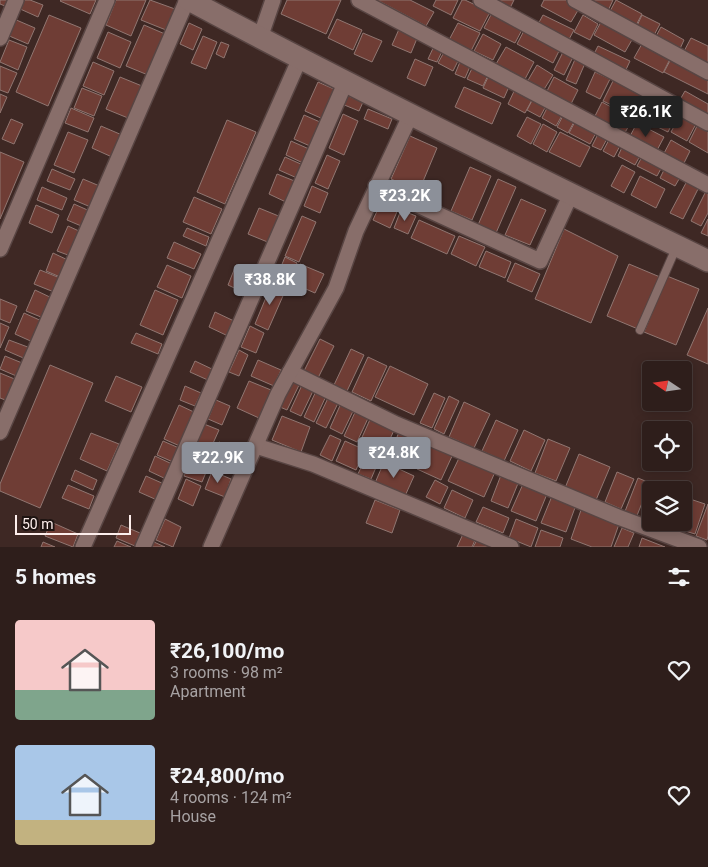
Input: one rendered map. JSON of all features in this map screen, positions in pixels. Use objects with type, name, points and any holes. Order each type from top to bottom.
[{"type":"street","points":[[0,38],[16,0]]},
{"type":"street","points":[[0,250],[107,0]]},
{"type":"street","points":[[0,432],[188,0],[411,114],[708,261]]},
{"type":"street","points":[[260,38],[273,0]]},
{"type":"street","points":[[359,0],[708,185]]},
{"type":"street","points":[[481,0],[708,123]]},
{"type":"street","points":[[576,0],[708,72]]},
{"type":"street","points":[[83,547],[300,58]]},
{"type":"street","points":[[143,547],[346,81]]},
{"type":"street","points":[[211,547],[278,394],[336,288],[356,231],[411,114]]},
{"type":"street","points":[[376,186],[540,261],[571,194]]},
{"type":"street","points":[[290,372],[396,424],[618,517],[699,547]]},
{"type":"street","points":[[256,446],[313,464],[510,547]]},
{"type":"lane","points":[[640,330],[677,246]]},
{"type":"building","points":[[0,0],[13,0],[10,8],[0,4]]},
{"type":"building","points":[[22,0],[30,0],[43,5],[38,17],[18,8]]},
{"type":"building","points":[[61,0],[96,0],[90,14]]},
{"type":"building","points":[[116,0],[146,0],[131,36],[106,25]]},
{"type":"building","points":[[150,0],[175,9],[166,30],[141,20]]},
{"type":"building","points":[[287,0],[341,0],[326,34],[281,14]]},
{"type":"building","points":[[377,0],[410,0],[434,12],[426,26]]},
{"type":"building","points":[[436,0],[458,0],[451,15],[433,6]]},
{"type":"building","points":[[462,0],[490,12],[480,31],[453,18]]},
{"type":"building","points":[[485,0],[514,0],[508,12]]},
{"type":"building","points":[[544,0],[568,0],[580,7],[571,22],[541,6]]},
{"type":"building","points":[[593,0],[613,0],[607,13],[590,5]]},
{"type":"building","points":[[616,0],[642,14],[634,29],[608,15]]},
{"type":"building","points":[[493,11],[524,26],[515,43],[484,28]]},
{"type":"building","points":[[49,15],[81,28],[48,106],[16,92]]},
{"type":"building","points":[[543,15],[574,30],[567,43],[536,28]]},
{"type":"building","points":[[583,15],[598,24],[590,40],[574,32]]},
{"type":"building","points":[[642,15],[660,24],[652,39],[635,30]]},
{"type":"building","points":[[14,19],[35,28],[28,44],[7,35]]},
{"type":"building","points":[[337,19],[362,30],[353,50],[328,38]]},
{"type":"building","points":[[602,20],[633,38],[625,52],[594,35]]},
{"type":"building","points":[[189,23],[202,29],[193,50],[180,44]]},
{"type":"building","points":[[458,23],[480,33],[471,51],[449,40]]},
{"type":"building","points":[[144,25],[165,34],[148,75],[126,66]]},
{"type":"building","points":[[400,27],[418,36],[411,53],[392,45]]},
{"type":"building","points":[[526,27],[562,45],[553,63],[517,44]]},
{"type":"building","points":[[661,27],[684,40],[678,53],[654,40]]},
{"type":"building","points":[[108,32],[131,42],[120,68],[97,58]]},
{"type":"building","points":[[363,33],[382,41],[372,62],[354,54]]},
{"type":"building","points":[[483,34],[501,44],[493,60],[474,51]]},
{"type":"building","points":[[203,36],[217,42],[206,69],[191,63]]},
{"type":"building","points":[[691,38],[708,46],[708,68],[682,55]]},
{"type":"building","points":[[9,40],[27,47],[18,70],[0,62]]},
{"type":"building","points":[[221,42],[229,45],[224,58],[216,54]]},
{"type":"building","points":[[643,42],[671,57],[663,73],[634,58]]},
{"type":"building","points":[[435,44],[444,47],[437,62],[428,59]]},
{"type":"building","points":[[598,46],[630,61],[624,74],[592,58]]},
{"type":"building","points":[[447,47],[461,55],[453,71],[438,63]]},
{"type":"building","points":[[506,47],[534,62],[525,79],[496,64]]},
{"type":"building","points":[[564,50],[574,55],[564,75],[554,70]]},
{"type":"building","points":[[673,55],[708,74],[708,94],[664,72]]},
{"type":"building","points":[[462,57],[472,62],[465,78],[455,74]]},
{"type":"building","points":[[576,57],[586,61],[576,84],[566,80]]},
{"type":"building","points":[[415,59],[433,67],[425,86],[407,78]]},
{"type":"building","points":[[93,62],[114,71],[104,95],[83,86]]},
{"type":"building","points":[[474,64],[490,71],[483,86],[467,79]]},
{"type":"building","points":[[537,65],[553,75],[543,91],[527,82]]},
{"type":"building","points":[[0,66],[17,73],[8,93],[0,90]]},
{"type":"building","points":[[595,72],[610,79],[600,99],[586,92]]},
{"type":"building","points":[[490,73],[511,82],[504,98],[483,88]]},
{"type":"building","points":[[120,77],[142,86],[128,118],[106,109]]},
{"type":"building","points":[[554,77],[578,90],[571,104],[547,91]]},
{"type":"building","points":[[614,79],[645,94],[635,116],[603,101]]},
{"type":"building","points":[[318,82],[336,90],[323,119],[305,111]]},
{"type":"building","points":[[464,87],[501,103],[492,124],[455,107]]},
{"type":"building","points":[[516,87],[534,96],[525,113],[508,104]]},
{"type":"building","points":[[82,88],[102,96],[94,116],[74,108]]},
{"type":"building","points":[[685,91],[708,104],[708,120],[678,103]]},
{"type":"building","points":[[0,94],[7,97],[0,113]]},
{"type":"building","points":[[346,95],[363,102],[359,111],[342,104]]},
{"type":"building","points":[[647,96],[678,112],[668,132],[637,117]]},
{"type":"building","points":[[534,97],[547,104],[540,117],[527,110]]},
{"type":"building","points":[[602,102],[633,119],[624,134],[594,118]]},
{"type":"building","points":[[549,104],[564,112],[556,126],[542,118]]},
{"type":"building","points":[[71,108],[94,118],[88,132],[65,123]]},
{"type":"building","points":[[368,109],[392,119],[388,129],[364,119]]},
{"type":"building","points":[[565,112],[576,118],[568,133],[557,127]]},
{"type":"building","points":[[682,112],[698,120],[687,141],[671,132]]},
{"type":"building","points":[[343,114],[358,121],[344,155],[329,148]]},
{"type":"building","points":[[304,115],[320,122],[310,146],[294,139]]},
{"type":"building","points":[[527,117],[541,124],[531,144],[517,136]]},
{"type":"building","points":[[577,118],[598,129],[590,144],[569,133]]},
{"type":"building","points":[[11,119],[23,124],[14,144],[2,139]]},
{"type":"building","points":[[227,120],[256,132],[225,204],[197,192]]},
{"type":"building","points":[[699,122],[708,127],[708,153],[689,142]]},
{"type":"building","points":[[637,123],[664,137],[655,154],[628,140]]},
{"type":"building","points":[[543,124],[557,132],[547,152],[533,144]]},
{"type":"building","points":[[101,126],[122,135],[112,157],[92,148]]},
{"type":"building","points":[[600,130],[609,135],[601,150],[592,146]]},
{"type":"building","points":[[68,132],[88,140],[74,173],[54,165]]},
{"type":"building","points":[[560,132],[590,147],[580,167],[549,152]]},
{"type":"building","points":[[410,136],[437,148],[419,191],[391,179]]},
{"type":"building","points":[[611,136],[622,142],[614,157],[603,151]]},
{"type":"building","points":[[671,140],[690,151],[682,167],[662,157]]},
{"type":"building","points":[[291,141],[309,149],[303,163],[286,155]]},
{"type":"building","points":[[624,143],[642,152],[635,165],[618,156]]},
{"type":"building","points":[[0,152],[24,162],[0,219]]},
{"type":"building","points":[[644,153],[664,163],[657,176],[637,166]]},
{"type":"building","points":[[327,155],[340,161],[328,189],[315,183]]},
{"type":"building","points":[[285,157],[303,165],[297,178],[279,170]]},
{"type":"building","points":[[622,165],[635,172],[624,193],[611,186]]},
{"type":"building","points":[[666,166],[682,174],[675,186],[660,178]]},
{"type":"building","points":[[470,167],[491,176],[472,220],[451,211]]},
{"type":"building","points":[[52,169],[75,179],[70,190],[47,181]]},
{"type":"building","points":[[277,174],[297,182],[288,203],[269,194]]},
{"type":"building","points":[[640,176],[665,189],[656,208],[631,195]]},
{"type":"building","points":[[83,179],[102,187],[93,208],[74,200]]},
{"type":"building","points":[[498,179],[516,187],[496,233],[478,225]]},
{"type":"building","points":[[687,181],[699,187],[683,219],[670,213]]},
{"type":"building","points":[[312,186],[328,193],[320,213],[304,206]]},
{"type":"building","points":[[42,187],[67,198],[62,210],[37,200]]},
{"type":"building","points":[[706,191],[708,192],[708,213],[701,226],[691,221]]},
{"type":"building","points":[[194,197],[222,209],[211,234],[183,222]]},
{"type":"building","points":[[521,199],[546,210],[530,245],[505,235]]},
{"type":"building","points":[[382,200],[399,207],[390,228],[373,220]]},
{"type":"building","points":[[74,204],[92,212],[86,228],[67,220]]},
{"type":"building","points":[[36,205],[59,215],[52,233],[29,223]]},
{"type":"building","points":[[259,208],[281,217],[270,243],[248,234]]},
{"type":"building","points":[[401,210],[416,216],[408,234],[394,228]]},
{"type":"building","points":[[302,216],[316,222],[299,262],[285,256]]},
{"type":"building","points":[[708,219],[708,236],[701,233]]},
{"type":"building","points":[[419,220],[455,236],[447,254],[411,238]]},
{"type":"building","points":[[68,226],[79,231],[68,255],[57,251]]},
{"type":"building","points":[[187,228],[209,237],[206,246],[183,236]]},
{"type":"building","points":[[564,229],[618,256],[591,323],[535,299]]},
{"type":"building","points":[[459,236],[485,247],[476,266],[451,254]]},
{"type":"building","points":[[174,242],[201,254],[194,269],[167,258]]},
{"type":"building","points":[[486,251],[511,262],[505,278],[479,267]]},
{"type":"building","points":[[53,253],[72,262],[65,279],[46,271]]},
{"type":"building","points":[[285,257],[297,263],[287,286],[275,281]]},
{"type":"building","points":[[515,263],[540,274],[532,292],[507,281]]},
{"type":"building","points":[[300,264],[324,274],[315,293],[292,283]]},
{"type":"building","points":[[629,264],[660,277],[638,329],[607,316]]},
{"type":"building","points":[[167,265],[191,276],[182,298],[157,287]]},
{"type":"building","points":[[236,265],[256,274],[247,294],[228,285]]},
{"type":"building","points":[[40,270],[60,278],[54,292],[34,284]]},
{"type":"building","points":[[667,276],[699,289],[676,345],[644,332]]},
{"type":"building","points":[[272,283],[286,289],[268,330],[255,324]]},
{"type":"building","points":[[35,290],[54,299],[46,319],[26,311]]},
{"type":"building","points":[[155,290],[178,300],[163,335],[140,325]]},
{"type":"building","points":[[0,299],[17,306],[10,323],[0,319]]},
{"type":"building","points":[[708,308],[708,364],[687,355]]},
{"type":"building","points":[[215,312],[234,321],[228,336],[209,327]]},
{"type":"building","points":[[24,313],[44,322],[35,343],[15,334]]},
{"type":"building","points":[[0,323],[9,327],[0,348]]},
{"type":"building","points":[[250,326],[264,333],[256,353],[241,347]]},
{"type":"building","points":[[136,333],[162,344],[158,354],[131,343]]},
{"type":"building","points":[[320,339],[334,346],[318,378],[304,371]]},
{"type":"building","points":[[9,340],[33,349],[28,360],[5,350]]},
{"type":"building","points":[[351,349],[364,355],[347,391],[334,385]]},
{"type":"building","points":[[239,350],[248,355],[239,376],[229,372]]},
{"type":"building","points":[[5,356],[27,365],[21,378],[0,369]]},
{"type":"building","points":[[368,357],[387,366],[371,401],[352,392]]},
{"type":"building","points":[[258,360],[281,370],[274,386],[251,376]]},
{"type":"building","points":[[195,361],[214,370],[210,381],[190,372]]},
{"type":"building","points":[[50,365],[93,383],[40,508],[0,491],[0,484]]},
{"type":"building","points":[[390,366],[428,384],[414,415],[375,397]]},
{"type":"building","points":[[0,373],[17,380],[8,401],[0,398]]},
{"type":"building","points":[[116,376],[142,387],[131,412],[105,401]]},
{"type":"building","points":[[294,379],[300,383],[287,410],[280,407]]},
{"type":"building","points":[[249,381],[271,390],[259,418],[237,408]]},
{"type":"building","points":[[302,385],[313,391],[301,416],[290,411]]},
{"type":"building","points":[[185,386],[201,393],[195,406],[180,400]]},
{"type":"building","points":[[317,389],[327,394],[314,422],[304,417]]},
{"type":"building","points":[[434,393],[445,398],[432,428],[420,423]]},
{"type":"building","points":[[330,394],[340,399],[326,428],[316,423]]},
{"type":"building","points":[[449,396],[459,401],[444,434],[434,429]]},
{"type":"building","points":[[216,400],[230,406],[222,425],[208,419]]},
{"type":"building","points":[[342,401],[355,407],[342,434],[330,428]]},
{"type":"building","points":[[464,402],[490,414],[474,448],[449,437]]},
{"type":"building","points":[[179,405],[196,413],[182,447],[164,439]]},
{"type":"building","points":[[357,408],[370,414],[357,442],[344,436]]},
{"type":"building","points":[[372,415],[396,426],[383,454],[359,444]]},
{"type":"building","points":[[282,416],[310,427],[301,452],[272,440]]},
{"type":"building","points":[[496,420],[518,430],[504,461],[482,451]]},
{"type":"building","points":[[204,424],[219,430],[210,450],[196,443]]},
{"type":"building","points":[[400,430],[413,436],[400,464],[388,458]]},
{"type":"building","points":[[524,430],[545,440],[531,471],[510,461]]},
{"type":"building","points":[[91,433],[119,444],[107,471],[80,459]]},
{"type":"building","points":[[330,435],[341,440],[332,461],[320,455]]},
{"type":"building","points":[[548,439],[570,448],[556,481],[535,473]]},
{"type":"building","points":[[163,441],[179,448],[173,462],[157,455]]},
{"type":"building","points":[[345,441],[365,450],[356,470],[336,461]]},
{"type":"building","points":[[219,442],[240,449],[231,471],[211,463]]},
{"type":"building","points":[[428,443],[453,454],[441,480],[417,469]]},
{"type":"building","points":[[368,452],[380,458],[371,479],[358,474]]},
{"type":"building","points":[[579,454],[610,467],[596,500],[565,488]]},
{"type":"building","points":[[155,456],[172,464],[166,479],[149,471]]},
{"type":"building","points":[[460,456],[495,472],[484,497],[448,481]]},
{"type":"building","points":[[191,458],[209,465],[202,482],[184,476]]},
{"type":"building","points":[[384,462],[414,476],[405,496],[375,483]]},
{"type":"building","points":[[75,470],[97,480],[93,490],[71,480]]},
{"type":"building","points":[[212,471],[231,479],[225,497],[205,489]]},
{"type":"building","points":[[617,472],[634,479],[621,509],[605,502]]},
{"type":"building","points":[[501,475],[519,481],[508,508],[491,501]]},
{"type":"building","points":[[146,476],[164,484],[157,500],[139,492]]},
{"type":"building","points":[[638,478],[645,481],[642,481],[642,503],[636,518],[624,514]]},
{"type":"building","points":[[186,479],[201,486],[193,506],[178,499]]},
{"type":"building","points":[[435,480],[448,487],[440,504],[426,497]]},
{"type":"building","points":[[523,484],[547,494],[536,521],[511,511]]},
{"type":"building","points":[[68,485],[94,496],[89,509],[62,498]]},
{"type":"building","points":[[452,490],[473,500],[465,518],[444,508]]},
{"type":"building","points":[[552,496],[576,505],[566,532],[541,523]]},
{"type":"building","points":[[375,500],[400,510],[392,533],[366,523]]},
{"type":"building","points":[[692,500],[705,504],[695,534],[685,531],[692,531]]},
{"type":"building","points":[[708,504],[708,536],[707,540],[696,536]]},
{"type":"building","points":[[483,507],[509,518],[503,533],[476,522]]},
{"type":"building","points":[[581,510],[619,524],[611,547],[592,547],[571,539]]},
{"type":"building","points":[[165,519],[181,527],[173,547],[156,540]]},
{"type":"building","points":[[516,519],[538,528],[531,547],[509,538]]},
{"type":"building","points":[[51,522],[78,534],[73,547],[45,536]]},
{"type":"building","points":[[121,525],[140,533],[135,546],[116,538]]},
{"type":"building","points":[[622,528],[634,533],[628,547],[614,547]]},
{"type":"building","points":[[541,530],[563,538],[560,547],[535,547]]},
{"type":"building","points":[[463,534],[475,540],[472,547],[457,547]]},
{"type":"building","points":[[642,538],[665,547],[639,547]]},
{"type":"building","points":[[477,540],[493,547],[473,547]]},
{"type":"building","points":[[117,541],[131,547],[114,547]]},
{"type":"building","points":[[43,542],[55,547],[41,547]]},
{"type":"building","points":[[154,542],[165,547],[152,547]]}]
